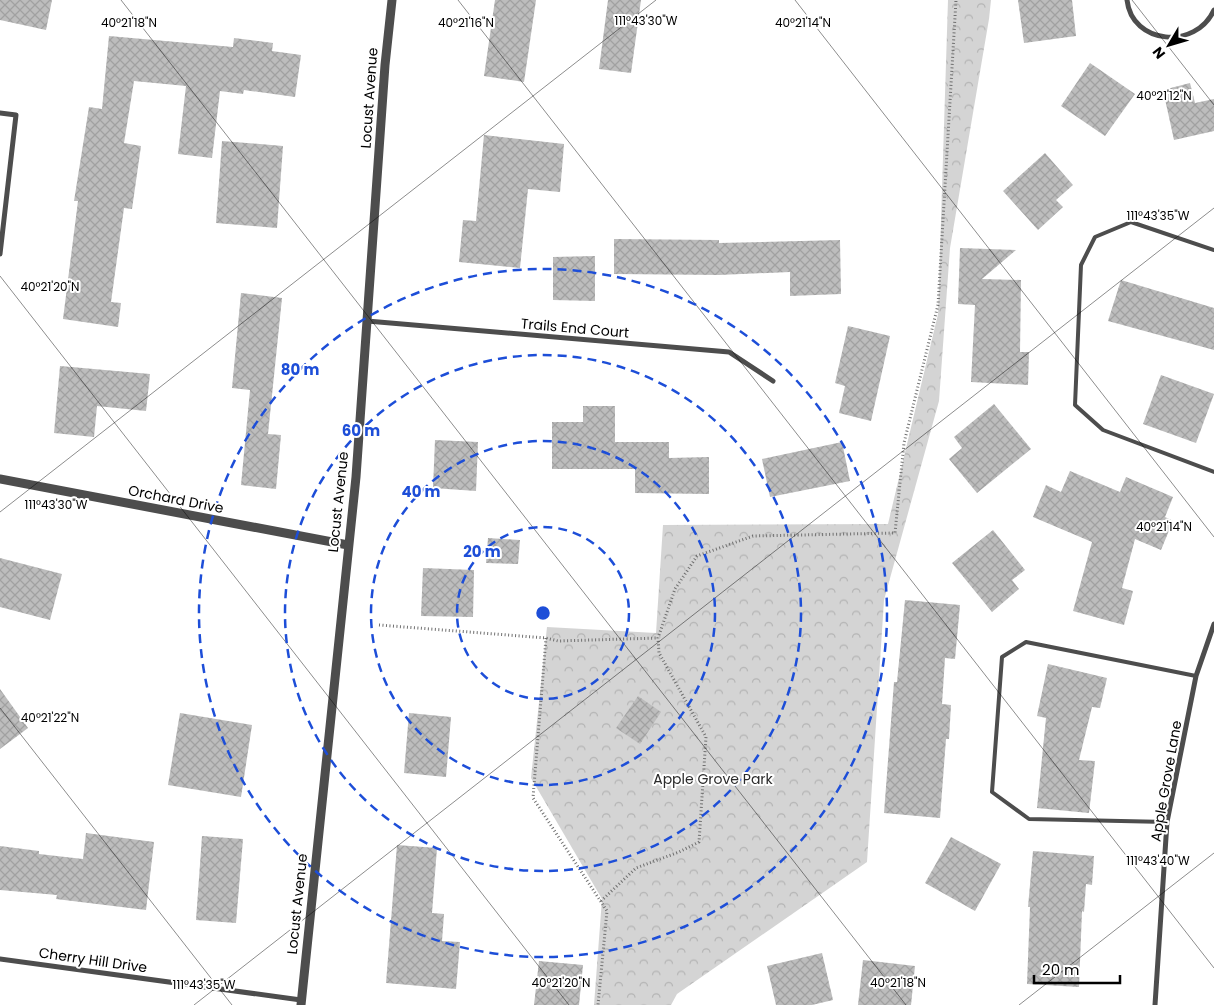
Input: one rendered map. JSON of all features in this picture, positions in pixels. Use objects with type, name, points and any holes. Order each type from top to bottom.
[{"type":"street","name":"Locust Avenue","points":[[301,1002],[356,477],[385,65],[392,0]]},
{"type":"street","points":[[1126,0],[1136,22],[1149,32],[1161,37],[1177,38],[1198,30],[1210,20],[1214,10]]},
{"type":"street","points":[[0,113],[16,115],[0,254]]},
{"type":"street","name":"Trails End Court","points":[[367,321],[729,352],[773,381]]},
{"type":"street","name":"Orchard Drive","points":[[0,480],[348,545]]},
{"type":"street","name":"Apple Grove Lane","points":[[1155,1005],[1167,822],[1196,676],[1214,624]]},
{"type":"street","name":"Cherry Hill Drive","points":[[0,959],[301,1002]]},
{"type":"lane","points":[[1214,250],[1130,222],[1095,238],[1081,265],[1075,405],[1103,430],[1214,472]]},
{"type":"lane","points":[[1167,822],[1029,819],[992,792],[1002,657],[1026,642],[1196,676]]},
{"type":"path","points":[[601,901],[636,868],[680,852],[698,842],[706,738],[659,653],[658,638],[675,589],[698,556],[753,536],[895,533],[904,443],[938,305],[956,0]]},
{"type":"path","points":[[379,626],[546,638],[558,641],[658,638]]},
{"type":"path","points":[[546,638],[533,798],[607,911],[598,1005]]},
{"type":"green space","name":"Apple Grove Park","points":[[948,0],[991,0],[950,248],[939,401],[884,600],[867,862],[677,994],[671,1005],[594,1005],[602,899],[531,778],[547,627],[656,633],[663,525],[888,524],[938,314]]},
{"type":"building","points":[[0,0],[52,0],[46,30],[0,20]]},
{"type":"building","points":[[495,0],[536,0],[524,82],[484,76]]},
{"type":"building","points":[[608,0],[641,0],[631,73],[599,69]]},
{"type":"building","points":[[1018,0],[1072,0],[1076,36],[1024,43]]},
{"type":"building","points":[[109,36],[233,47],[234,38],[273,43],[272,51],[301,55],[295,97],[244,90],[243,94],[220,91],[212,158],[178,154],[186,86],[134,81],[124,143],[141,146],[132,209],[124,208],[111,302],[121,303],[118,327],[63,319],[78,201],[74,201],[89,107],[102,109]]},
{"type":"building","points":[[1090,63],[1135,94],[1105,136],[1061,106]]},
{"type":"building","points":[[1190,83],[1195,103],[1214,99],[1214,131],[1174,140],[1163,90]]},
{"type":"building","points":[[484,135],[564,144],[560,192],[528,189],[520,268],[459,262],[463,220],[476,221]]},
{"type":"building","points":[[222,141],[283,146],[277,228],[216,223]]},
{"type":"building","points":[[1045,153],[1073,185],[1056,200],[1063,207],[1038,230],[1003,191]]},
{"type":"building","points":[[614,239],[719,240],[719,243],[840,240],[841,294],[790,296],[790,272],[719,275],[614,274]]},
{"type":"building","points":[[960,248],[1016,250],[982,279],[1021,280],[1020,352],[1029,352],[1028,385],[971,382],[975,305],[958,304]]},
{"type":"building","points":[[595,256],[595,301],[553,300],[553,257]]},
{"type":"building","points":[[1121,280],[1214,308],[1214,350],[1108,321]]},
{"type":"building","points":[[241,293],[282,298],[268,434],[281,435],[276,489],[241,485],[250,390],[232,388]]},
{"type":"building","points":[[848,326],[890,336],[871,421],[839,413],[845,386],[835,383]]},
{"type":"building","points":[[60,366],[150,374],[146,411],[97,406],[94,437],[54,433]]},
{"type":"building","points":[[1161,375],[1214,394],[1196,443],[1143,424]]},
{"type":"building","points":[[994,404],[1031,449],[977,493],[949,459],[962,448],[954,437]]},
{"type":"building","points":[[583,406],[615,406],[615,442],[669,442],[669,458],[709,457],[709,494],[635,493],[635,469],[552,469],[552,422],[583,422]]},
{"type":"building","points":[[435,440],[478,442],[476,491],[433,488]]},
{"type":"building","points":[[842,442],[850,481],[770,497],[762,459]]},
{"type":"building","points":[[1070,471],[1120,492],[1126,477],[1173,497],[1165,517],[1173,521],[1161,550],[1135,539],[1122,588],[1133,591],[1124,625],[1073,611],[1092,542],[1033,517],[1046,485],[1061,492]]},
{"type":"building","points":[[993,530],[1025,570],[1012,580],[1019,589],[992,612],[952,563]]},
{"type":"building","points":[[488,538],[520,540],[518,564],[486,563]]},
{"type":"building","points":[[0,558],[62,574],[50,620],[0,607]]},
{"type":"building","points":[[423,568],[474,570],[473,617],[421,616]]},
{"type":"building","points":[[905,600],[960,605],[955,659],[945,658],[942,704],[951,705],[949,739],[946,739],[940,818],[884,813],[894,682],[897,682]]},
{"type":"building","points":[[1048,664],[1107,678],[1100,708],[1092,707],[1079,760],[1095,761],[1089,813],[1037,808],[1046,718],[1037,716]]},
{"type":"building","points":[[0,689],[28,728],[0,749]]},
{"type":"building","points":[[638,696],[661,712],[640,744],[616,728]]},
{"type":"building","points":[[180,713],[252,725],[241,797],[168,785]]},
{"type":"building","points":[[409,713],[451,717],[446,777],[404,773]]},
{"type":"building","points":[[86,833],[154,842],[146,910],[56,899],[57,895],[0,890],[0,846],[39,851],[39,854],[83,859]]},
{"type":"building","points":[[202,836],[243,839],[236,923],[196,920]]},
{"type":"building","points":[[951,837],[1001,864],[975,911],[925,883]]},
{"type":"building","points":[[397,845],[437,848],[432,913],[444,914],[442,941],[460,942],[456,989],[386,983]]},
{"type":"building","points":[[1033,851],[1094,856],[1092,885],[1086,884],[1084,912],[1082,911],[1079,987],[1027,984],[1030,907],[1028,907]]},
{"type":"building","points":[[822,953],[833,1000],[812,1005],[776,1005],[767,966]]},
{"type":"building","points":[[863,960],[915,966],[911,1005],[858,1005]]},
{"type":"building","points":[[539,961],[583,965],[579,1005],[534,1005]]}]
